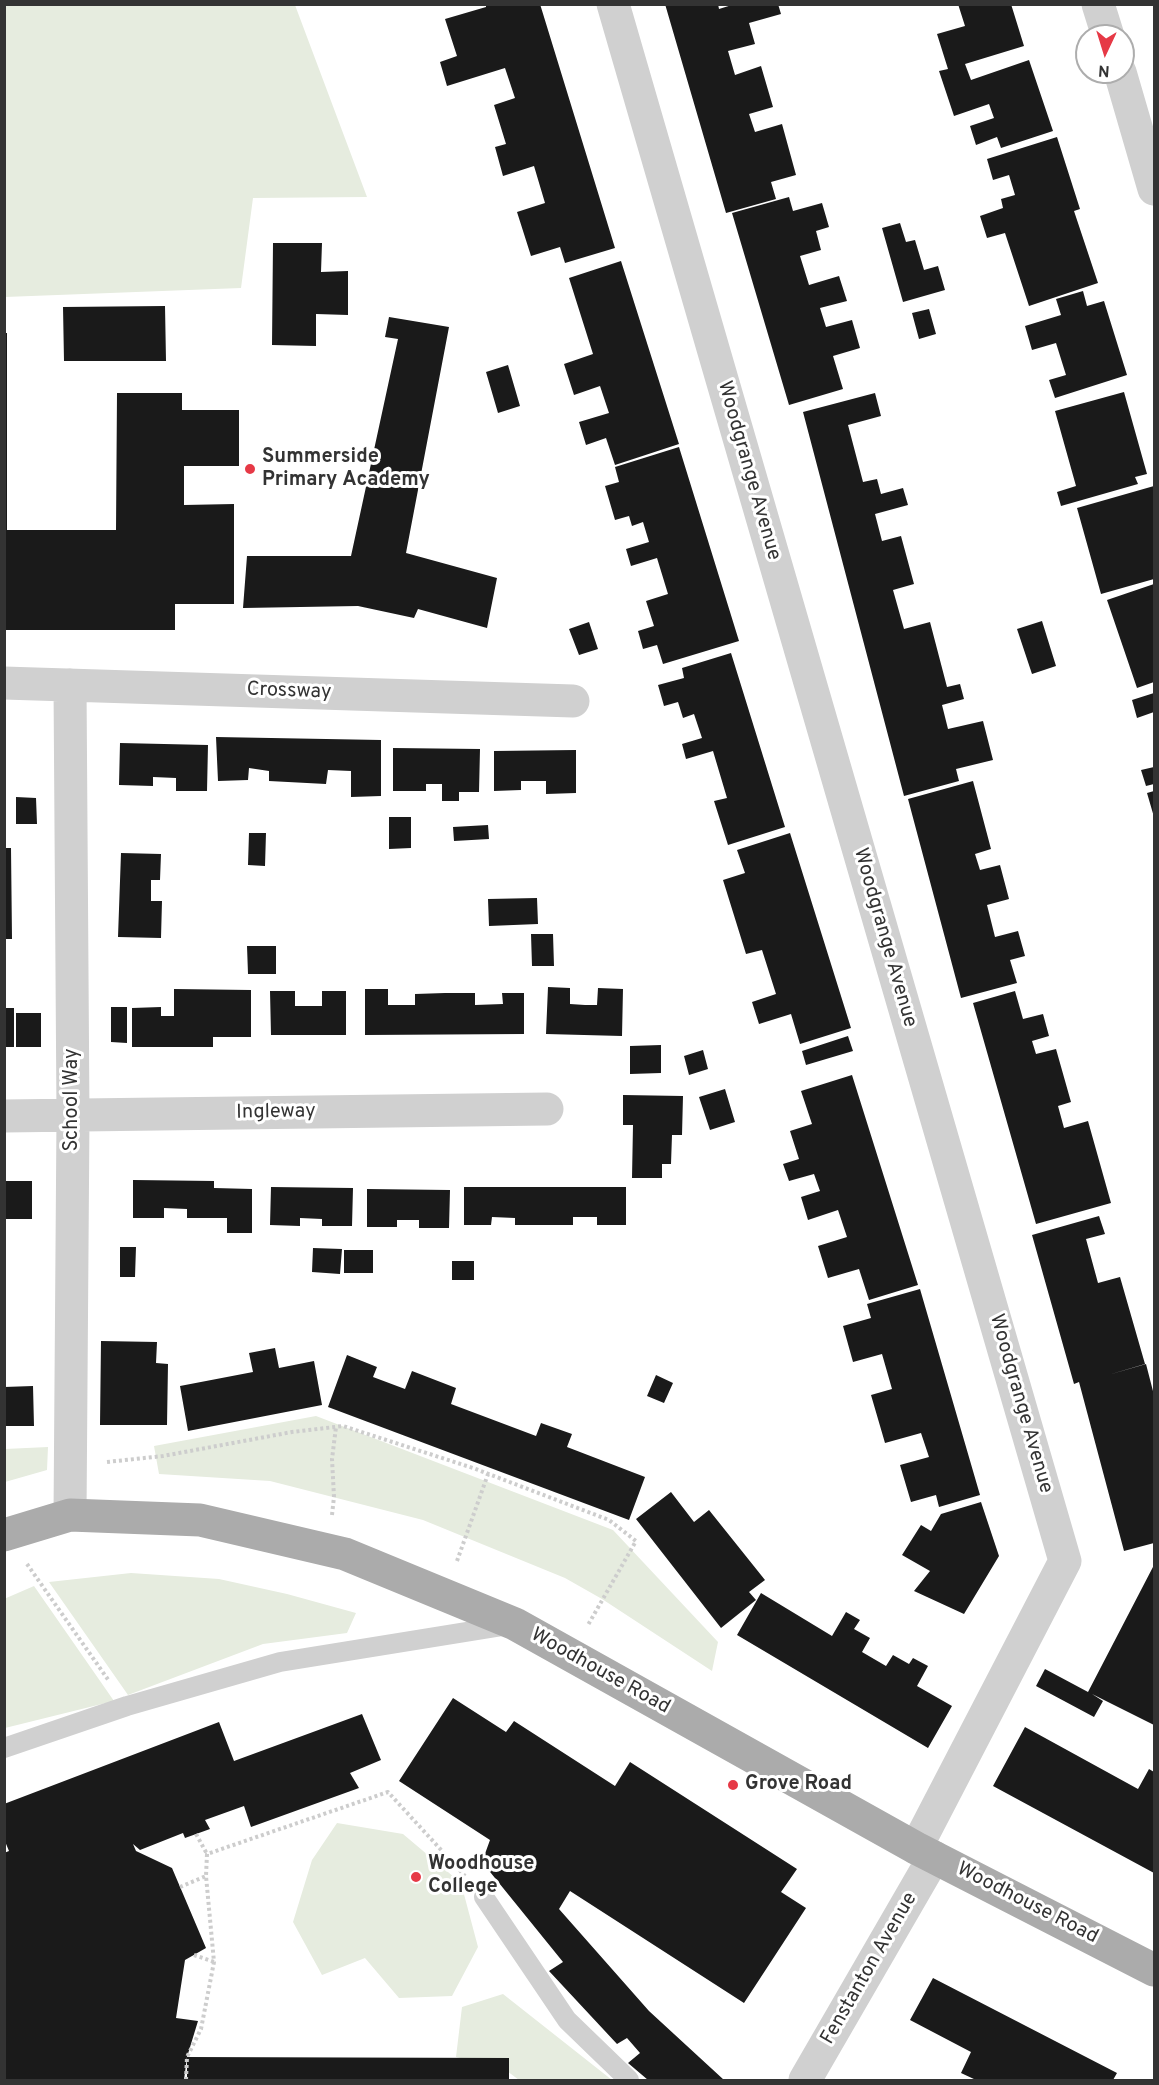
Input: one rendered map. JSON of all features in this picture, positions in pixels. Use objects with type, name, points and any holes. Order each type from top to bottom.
[{"type":"main road","name":"Woodhouse Road","points":[[6,1535],[70,1515],[200,1520],[345,1554],[515,1624],[926,1852],[1155,1970]]},
{"type":"street","name":"Woodgrange Avenue","points":[[613,4],[1065,1561],[926,1852]]},
{"type":"street","points":[[1098,4],[1104,24]]},
{"type":"street","points":[[1125,84],[1147,133],[1155,189]]},
{"type":"street","name":"Crossway","points":[[4,683],[573,701]]},
{"type":"street","name":"School Way","points":[[70,685],[73,1116],[70,1515]]},
{"type":"street","name":"Ingleway","points":[[4,1116],[547,1109]]},
{"type":"street","name":"Fenstanton Avenue","points":[[805,2080],[926,1852]]},
{"type":"lane","points":[[4,1748],[127,1706],[280,1662],[515,1624]]},
{"type":"lane","points":[[484,1897],[567,2020],[629,2080]]},
{"type":"path","points":[[70,1466],[163,1456],[292,1432],[343,1426],[488,1474],[609,1520],[636,1541],[571,1655]]},
{"type":"path","points":[[328,1551],[334,1497],[332,1460],[336,1427]]},
{"type":"path","points":[[443,1595],[488,1474]]},
{"type":"path","points":[[6,1535],[127,1706]]},
{"type":"path","points":[[207,1854],[388,1792],[484,1897]]},
{"type":"path","points":[[186,2080],[188,2057],[201,2029],[214,1962],[206,1876],[207,1854],[196,1834]]},
{"type":"path","points":[[180,1887],[206,1876]]},
{"type":"path","points":[[194,1955],[214,1962]]},
{"type":"shaded area","points":[[4,5],[295,5],[367,197],[253,198],[241,288],[5,297]]},
{"type":"shaded area","points":[[316,1416],[613,1530],[718,1642],[712,1671],[602,1599],[565,1578],[423,1520],[270,1481],[159,1474],[154,1446]]},
{"type":"shaded area","points":[[48,1447],[47,1470],[5,1482],[5,1449]]},
{"type":"shaded area","points":[[131,1573],[219,1579],[287,1594],[356,1613],[347,1633],[263,1644],[128,1695],[49,1582]]},
{"type":"shaded area","points":[[34,1586],[114,1701],[5,1728],[4,1599]]},
{"type":"shaded area","points":[[337,1823],[403,1834],[461,1883],[478,1947],[452,1996],[399,1998],[365,1958],[322,1975],[293,1922],[312,1860]]},
{"type":"shaded area","points":[[503,1994],[612,2080],[519,2080],[507,2071],[456,2057],[462,2007]]},
{"type":"building","points":[[486,4],[540,4],[615,248],[565,263],[560,247],[531,256],[517,212],[545,203],[534,166],[503,176],[495,147],[506,144],[494,105],[515,98],[505,68],[447,86],[440,62],[457,56],[445,19],[486,7]]},
{"type":"building","points":[[665,4],[718,4],[719,9],[735,4],[778,4],[781,14],[749,23],[755,44],[728,51],[735,75],[761,66],[773,107],[749,114],[755,132],[782,124],[796,175],[771,182],[776,199],[726,213]]},
{"type":"building","points":[[958,4],[1011,4],[1024,46],[965,64],[971,80],[1029,60],[1053,131],[1001,148],[997,137],[976,145],[970,126],[994,118],[989,104],[954,116],[939,71],[948,69],[937,34],[965,26]]},
{"type":"building","points":[[1057,137],[1080,209],[1074,211],[1098,283],[1029,306],[1005,233],[987,238],[980,216],[1003,208],[1001,199],[1015,195],[1009,175],[993,180],[987,159]]},
{"type":"building","points":[[789,197],[793,211],[822,203],[829,227],[816,231],[821,250],[800,256],[809,285],[839,276],[847,301],[820,308],[826,327],[852,320],[860,348],[833,356],[843,389],[789,405],[732,213]]},
{"type":"building","points":[[900,223],[906,242],[915,240],[924,270],[938,266],[945,290],[903,302],[882,228]]},
{"type":"building","points":[[273,243],[322,243],[321,272],[348,271],[348,315],[316,314],[316,346],[272,345]]},
{"type":"building","points":[[621,261],[679,444],[615,465],[606,438],[586,445],[579,422],[609,413],[600,386],[574,395],[564,364],[593,354],[569,278]]},
{"type":"building","points":[[1083,291],[1087,306],[1104,301],[1127,375],[1055,398],[1049,380],[1066,375],[1056,343],[1032,350],[1025,326],[1061,315],[1056,299]]},
{"type":"building","points":[[165,306],[166,361],[64,361],[63,307]]},
{"type":"building","points":[[929,309],[936,334],[919,339],[912,313]]},
{"type":"building","points":[[389,317],[449,327],[406,553],[497,578],[487,628],[418,609],[414,618],[358,606],[243,608],[247,556],[351,556],[398,339],[385,337]]},
{"type":"building","points":[[4,333],[7,333],[7,530],[116,530],[117,393],[182,393],[182,410],[239,410],[239,466],[184,466],[184,505],[234,504],[234,604],[175,604],[175,630],[4,630]]},
{"type":"building","points":[[508,365],[520,406],[498,413],[486,372]]},
{"type":"building","points":[[1124,392],[1147,474],[1135,477],[1138,484],[1061,506],[1057,492],[1076,486],[1055,411]]},
{"type":"building","points":[[875,393],[881,416],[848,425],[863,482],[877,479],[881,494],[903,488],[908,505],[875,514],[882,541],[901,536],[914,584],[893,590],[904,629],[930,622],[947,687],[960,684],[964,699],[942,705],[948,729],[983,721],[993,760],[956,769],[959,781],[904,796],[803,412]]},
{"type":"building","points":[[679,447],[739,641],[663,664],[657,645],[643,649],[638,631],[654,626],[646,601],[668,594],[657,558],[631,566],[626,549],[649,542],[643,522],[632,526],[629,516],[615,520],[605,486],[619,482],[615,467]]},
{"type":"building","points":[[1154,486],[1154,579],[1101,594],[1077,508]]},
{"type":"building","points":[[1154,584],[1154,682],[1137,688],[1107,600]]},
{"type":"building","points":[[1042,621],[1056,666],[1032,674],[1017,629]]},
{"type":"building","points":[[589,622],[598,649],[579,655],[569,629]]},
{"type":"building","points":[[731,653],[785,827],[728,845],[714,801],[727,798],[713,751],[686,759],[682,744],[702,738],[694,714],[683,718],[678,702],[664,706],[658,685],[684,678],[682,668]]},
{"type":"building","points":[[1154,693],[1154,712],[1137,718],[1132,700]]},
{"type":"building","points":[[216,737],[381,740],[381,796],[351,797],[351,771],[328,770],[326,784],[269,781],[269,771],[249,768],[248,780],[218,781]]},
{"type":"building","points":[[120,743],[208,745],[207,791],[176,791],[176,778],[153,777],[153,786],[119,785]]},
{"type":"building","points":[[393,748],[480,749],[479,792],[459,792],[459,801],[442,801],[442,784],[426,784],[426,791],[393,791]]},
{"type":"building","points":[[576,750],[576,793],[546,794],[546,781],[521,781],[521,790],[494,791],[494,751]]},
{"type":"building","points":[[1154,767],[1154,784],[1146,786],[1141,770]]},
{"type":"building","points":[[973,781],[991,849],[975,854],[980,870],[1000,865],[1009,899],[987,905],[995,937],[1018,931],[1025,956],[1010,960],[1017,983],[961,998],[908,799]]},
{"type":"building","points":[[1154,791],[1154,817],[1147,793]]},
{"type":"building","points":[[16,797],[36,798],[37,824],[16,824]]},
{"type":"building","points":[[389,817],[411,817],[411,848],[389,849]]},
{"type":"building","points":[[488,825],[489,839],[454,841],[453,827]]},
{"type":"building","points":[[249,833],[266,833],[265,866],[248,865]]},
{"type":"building","points":[[790,833],[851,1028],[800,1044],[791,1014],[759,1024],[752,1002],[776,994],[762,950],[746,954],[723,880],[745,873],[737,850]]},
{"type":"building","points":[[4,848],[11,848],[12,939],[4,939]]},
{"type":"building","points":[[121,853],[161,854],[160,880],[151,880],[151,901],[162,901],[161,938],[118,937]]},
{"type":"building","points":[[537,898],[538,924],[489,926],[488,899]]},
{"type":"building","points":[[531,934],[553,934],[554,966],[532,966]]},
{"type":"building","points":[[247,946],[276,946],[276,974],[248,974]]},
{"type":"building","points":[[548,987],[570,988],[570,1004],[585,1005],[597,1005],[598,988],[623,989],[622,1036],[546,1034]]},
{"type":"building","points":[[174,989],[251,990],[251,1037],[213,1037],[213,1047],[132,1047],[132,1008],[161,1007],[161,1016],[174,1016]]},
{"type":"building","points":[[365,989],[388,989],[388,1005],[415,1005],[415,994],[445,993],[475,993],[475,1005],[503,1004],[502,993],[524,993],[524,1034],[365,1035]]},
{"type":"building","points":[[270,991],[295,991],[295,1006],[322,1006],[322,991],[346,991],[346,1035],[271,1035]]},
{"type":"building","points":[[1015,991],[1023,1019],[1043,1014],[1049,1036],[1032,1041],[1036,1054],[1056,1049],[1071,1102],[1058,1106],[1064,1128],[1088,1121],[1111,1203],[1036,1224],[973,1003]]},
{"type":"building","points":[[111,1007],[127,1007],[127,1043],[111,1042]]},
{"type":"building","points":[[4,1008],[14,1008],[14,1047],[4,1047]]},
{"type":"building","points":[[16,1013],[41,1013],[41,1047],[16,1047]]},
{"type":"building","points":[[848,1036],[853,1051],[806,1065],[802,1051]]},
{"type":"building","points":[[661,1045],[661,1073],[630,1074],[630,1046]]},
{"type":"building","points":[[703,1050],[708,1069],[689,1075],[684,1056]]},
{"type":"building","points":[[852,1075],[918,1285],[869,1300],[859,1269],[828,1278],[818,1246],[847,1237],[838,1210],[808,1220],[801,1197],[820,1191],[814,1174],[789,1181],[783,1164],[799,1159],[790,1131],[812,1124],[801,1091]]},
{"type":"building","points":[[725,1089],[735,1122],[710,1130],[699,1097]]},
{"type":"building","points":[[623,1095],[683,1096],[682,1135],[672,1135],[671,1164],[662,1164],[662,1178],[632,1178],[633,1125],[623,1125]]},
{"type":"building","points":[[133,1180],[214,1181],[214,1188],[252,1189],[252,1233],[227,1233],[227,1218],[187,1218],[187,1209],[164,1208],[164,1218],[133,1218]]},
{"type":"building","points":[[4,1181],[32,1181],[32,1219],[4,1219]]},
{"type":"building","points":[[271,1187],[353,1188],[352,1226],[322,1226],[322,1219],[300,1218],[300,1226],[270,1225]]},
{"type":"building","points":[[464,1187],[626,1187],[626,1225],[597,1225],[597,1217],[573,1217],[573,1225],[515,1225],[515,1218],[492,1217],[491,1225],[464,1225]]},
{"type":"building","points":[[367,1189],[450,1190],[449,1228],[419,1228],[419,1220],[397,1220],[397,1227],[367,1227]]},
{"type":"building","points":[[1099,1216],[1105,1234],[1086,1239],[1098,1283],[1120,1277],[1145,1364],[1108,1375],[1146,1364],[1154,1395],[1154,1543],[1124,1551],[1079,1382],[1074,1384],[1032,1235]]},
{"type":"building","points":[[120,1247],[136,1247],[135,1277],[120,1277]]},
{"type":"building","points":[[313,1248],[342,1249],[340,1274],[312,1272]]},
{"type":"building","points":[[344,1250],[373,1250],[373,1273],[344,1273]]},
{"type":"building","points":[[452,1261],[474,1261],[474,1280],[452,1280]]},
{"type":"building","points":[[920,1289],[980,1495],[939,1507],[936,1495],[911,1502],[900,1465],[929,1457],[921,1433],[885,1443],[871,1395],[892,1389],[882,1354],[853,1362],[843,1326],[871,1318],[867,1304]]},
{"type":"building","points":[[101,1341],[157,1342],[156,1363],[168,1364],[167,1425],[100,1425]]},
{"type":"building","points":[[275,1348],[279,1368],[314,1361],[322,1405],[188,1431],[180,1386],[253,1372],[249,1353]]},
{"type":"building","points":[[347,1355],[377,1367],[373,1377],[405,1389],[412,1371],[456,1388],[451,1404],[536,1436],[541,1423],[572,1434],[567,1447],[645,1477],[629,1520],[328,1407]]},
{"type":"building","points":[[656,1375],[673,1383],[664,1403],[647,1396]]},
{"type":"building","points":[[33,1386],[34,1426],[4,1426],[4,1387]]},
{"type":"building","points":[[671,1492],[694,1522],[709,1510],[765,1580],[749,1592],[756,1600],[721,1628],[636,1519]]},
{"type":"building","points":[[981,1502],[999,1556],[964,1614],[914,1591],[930,1571],[902,1555],[921,1525],[931,1531],[941,1514]]},
{"type":"building","points":[[1154,1565],[1154,1725],[1092,1694],[1103,1701],[1094,1717],[1036,1686],[1045,1669],[1088,1692]]},
{"type":"building","points":[[761,1593],[832,1636],[846,1612],[860,1620],[854,1629],[870,1638],[862,1652],[886,1666],[893,1655],[909,1664],[913,1658],[928,1666],[917,1686],[952,1706],[928,1748],[737,1635]]},
{"type":"building","points":[[453,1698],[506,1732],[514,1721],[615,1786],[630,1762],[797,1869],[781,1892],[806,1908],[744,2003],[570,1891],[559,1909],[649,2011],[724,2080],[648,2080],[628,2063],[640,2053],[627,2038],[617,2044],[549,1971],[563,1962],[482,1862],[490,1840],[399,1781]]},
{"type":"building","points":[[362,1714],[381,1760],[350,1773],[359,1788],[251,1827],[244,1806],[205,1820],[210,1829],[185,1838],[183,1833],[140,1850],[133,1844],[136,1851],[172,1868],[206,1948],[185,1960],[176,2018],[198,2021],[187,2057],[184,2080],[4,2080],[4,1853],[9,1851],[4,1839],[4,1804],[219,1722],[234,1761]]},
{"type":"building","points":[[1025,1727],[1138,1789],[1149,1769],[1154,1772],[1154,1873],[993,1786]]},
{"type":"building","points":[[933,1978],[1117,2073],[1113,2080],[976,2080],[961,2073],[971,2052],[910,2020]]},
{"type":"building","points":[[187,2057],[509,2058],[509,2080],[187,2080]]},
{"type":"place","name":"Summerside Primary Academy","points":[[250,469]]},
{"type":"place","name":"Grove Road","points":[[733,1785]]},
{"type":"place","name":"Woodhouse College","points":[[416,1877]]}]
